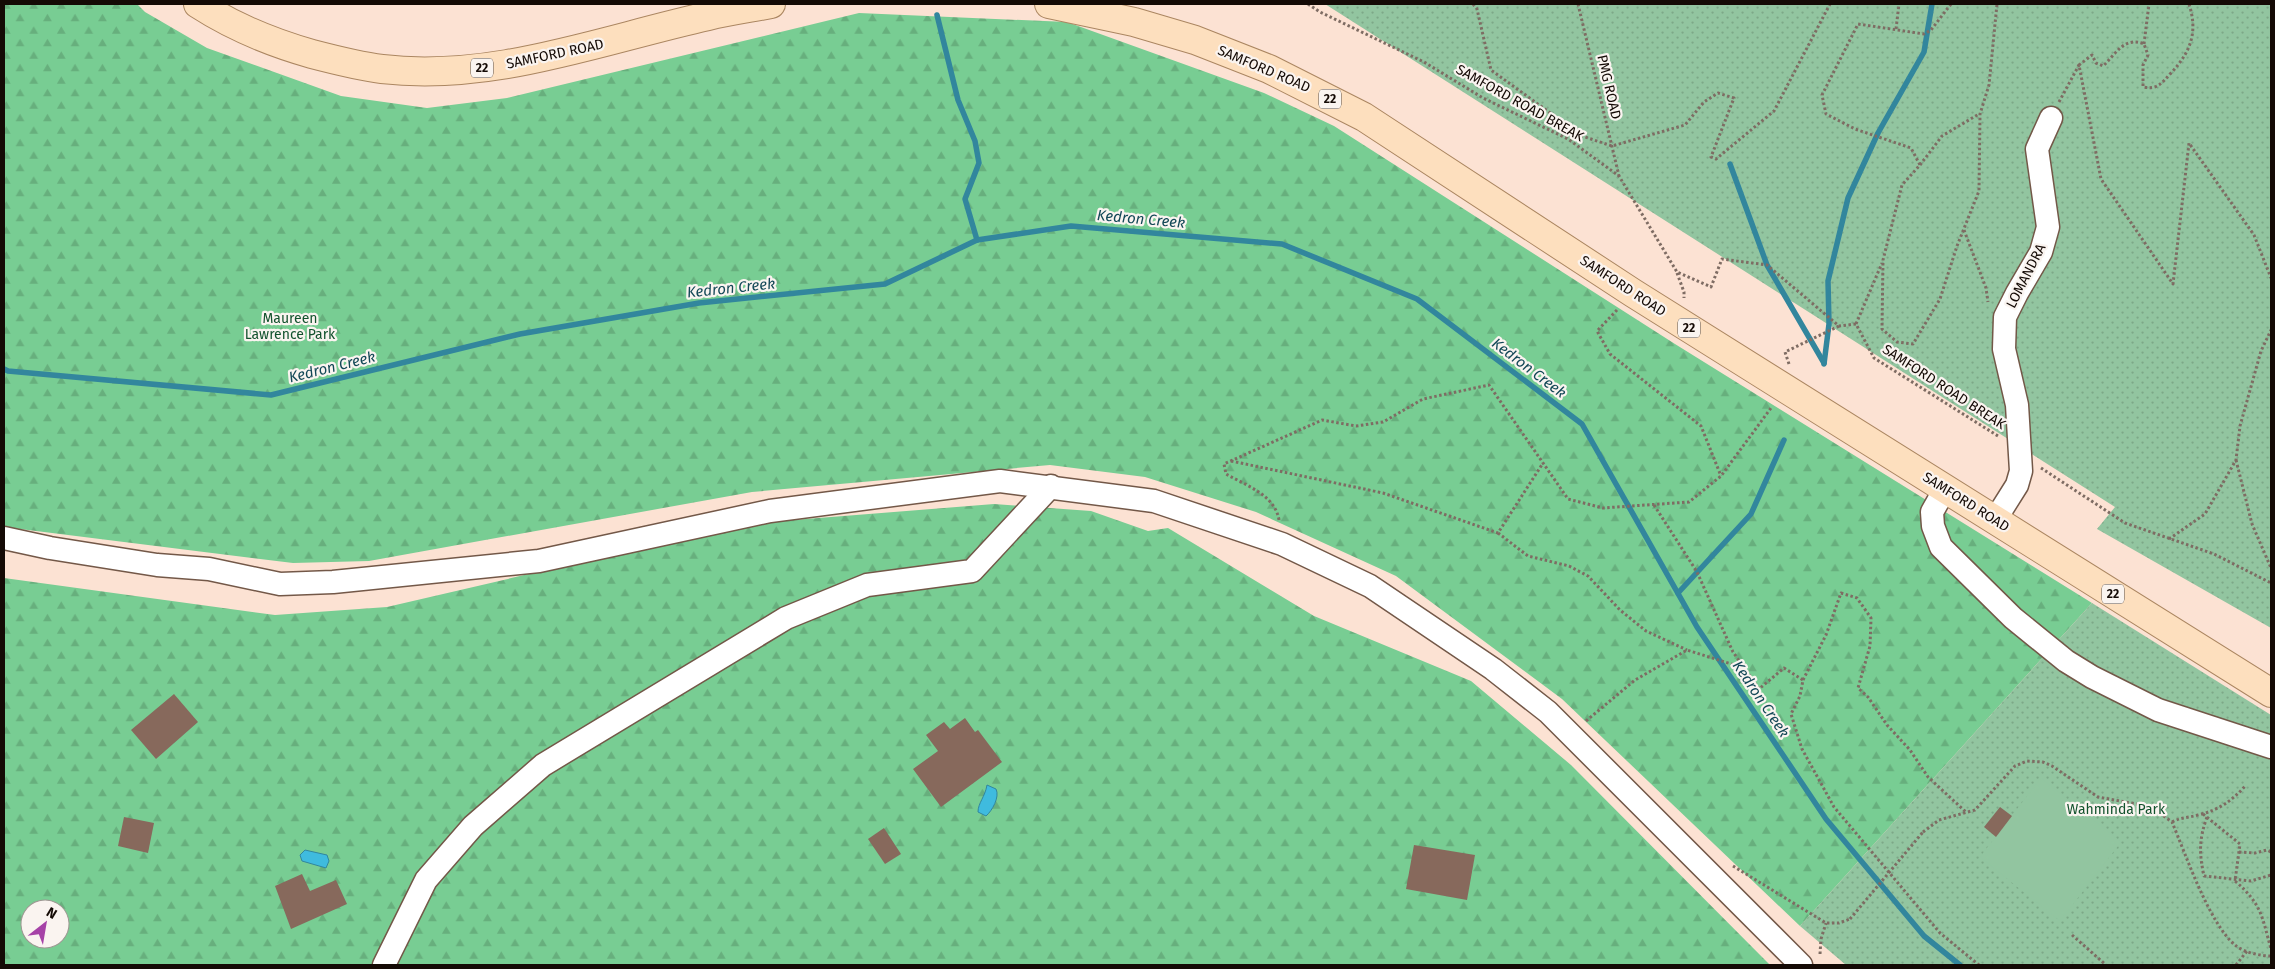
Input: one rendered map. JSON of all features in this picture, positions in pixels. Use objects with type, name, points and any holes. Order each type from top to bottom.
[{"type":"main road","name":"SAMFORD ROAD","points":[[198,4],[246,30],[290,48],[382,69],[425,71],[466,70],[504,65],[574,51],[708,16],[771,4]]},
{"type":"main road","name":"SAMFORD ROAD","points":[[1049,4],[1134,22],[1195,40],[1269,69],[1364,117],[1633,293],[2271,693]]},
{"type":"street","name":"LOMANDRA","points":[[1995,520],[2017,485],[2021,471],[2017,405],[2004,349],[2005,317],[2017,292],[2041,252],[2048,227],[2037,149],[2051,118]]},
{"type":"street","points":[[6,541],[157,564],[209,569],[280,584],[333,582],[539,561],[789,508],[1000,481],[1051,486],[1154,501],[1282,544],[1370,586],[1492,669],[1548,712],[1801,965]]},
{"type":"street","points":[[384,965],[426,880],[473,826],[543,765],[786,618],[867,585],[972,571],[1051,486]]},
{"type":"street","points":[[1944,488],[1932,512],[1933,526],[1941,547],[2013,618],[2066,661],[2092,677],[2158,710],[2271,747]]},
{"type":"path","name":"SAMFORD ROAD BREAK","points":[[1308,4],[1320,12],[1424,62],[1483,98],[1568,139],[1619,176],[1677,272],[1711,287],[1722,259],[1767,265],[1839,326]]},
{"type":"path","points":[[1473,4],[1477,9],[1491,70],[1582,136],[1612,146],[1686,125],[1704,102],[1718,93],[1734,98],[1712,157],[1716,159],[1774,111],[1830,4]]},
{"type":"path","name":"PMG ROAD","points":[[1578,4],[1619,176]]},
{"type":"path","points":[[1896,29],[1899,4]]},
{"type":"path","points":[[1920,165],[1911,148],[1855,128],[1826,114],[1822,95],[1858,24],[1924,34],[1931,30],[1951,4]]},
{"type":"path","points":[[1883,260],[1882,329],[1897,342],[1914,344],[1940,300],[1978,191],[1980,114],[1989,85],[1997,4]]},
{"type":"path","points":[[2149,4],[2144,44],[2148,55],[2143,65],[2143,87],[2152,89],[2163,83],[2189,51],[2193,16],[2189,4]]},
{"type":"path","points":[[2051,118],[2079,65],[2092,55],[2096,63],[2102,66],[2126,42],[2135,40],[2144,44]]},
{"type":"path","points":[[2079,65],[2101,179],[2173,284],[2189,143],[2254,235],[2271,278]]},
{"type":"path","points":[[1788,360],[1785,352],[1839,326],[1856,324],[1883,260],[1902,185],[1942,136],[1980,114]]},
{"type":"path","points":[[1964,229],[1986,288],[1989,307]]},
{"type":"path","points":[[1633,293],[1598,331],[1610,354],[1701,426],[1721,476]]},
{"type":"path","name":"SAMFORD ROAD BREAK","points":[[1856,324],[1874,358],[1998,436],[2021,454],[2125,523],[2214,554],[2271,583]]},
{"type":"path","points":[[2271,330],[2261,351],[2240,426],[2236,460],[2252,524],[2271,568]]},
{"type":"path","points":[[1282,544],[1277,509],[1264,495],[1226,474],[1224,464],[1322,420],[1356,426],[1382,422],[1423,399],[1489,385],[1568,500],[1603,508],[1689,502],[1721,476],[1771,408]]},
{"type":"path","points":[[2168,539],[2205,514],[2236,460]]},
{"type":"path","points":[[1230,461],[1383,493],[1498,532],[1528,556],[1569,566],[1588,576],[1620,610],[1646,631],[1687,650],[1745,669]]},
{"type":"path","points":[[1498,532],[1543,463]]},
{"type":"path","points":[[1654,505],[1697,572],[1733,652],[1759,689],[1784,668],[1803,680]]},
{"type":"path","points":[[1967,813],[1928,777],[1910,750],[1887,725],[1868,697],[1858,688],[1870,646],[1871,618],[1857,598],[1841,593],[1826,635],[1803,680],[1800,696],[1791,714],[1802,749],[1834,807],[1940,933],[1979,965]]},
{"type":"path","points":[[1570,735],[1635,680],[1687,650]]},
{"type":"path","points":[[1728,862],[1826,924],[1839,923],[1850,919],[1923,832],[1938,820],[1975,810],[2015,766],[2027,761],[2043,762],[2098,797],[2142,805],[2158,812],[2172,822],[2219,927],[2236,946],[2247,951],[2271,956]]},
{"type":"path","points":[[2172,822],[2182,816],[2203,814],[2223,807],[2246,785]]},
{"type":"path","points":[[2203,814],[2240,844],[2235,881]]},
{"type":"path","points":[[2207,817],[2200,837],[2199,855],[2204,876],[2251,882],[2271,875]]},
{"type":"path","points":[[2239,852],[2255,853],[2267,850],[2271,852]]},
{"type":"path","points":[[2235,881],[2246,890],[2261,909],[2271,949]]},
{"type":"path","points":[[1822,959],[1820,953],[1821,939],[1826,924]]},
{"type":"path","points":[[2072,935],[2106,965]]},
{"type":"path","points":[[2236,965],[2247,951]]},
{"type":"green space","name":"Maureen Lawrence Park","points":[[4,4],[137,4],[145,12],[207,48],[341,96],[427,108],[507,98],[859,13],[1067,22],[1264,93],[1334,126],[1675,344],[2092,603],[1800,926],[1562,699],[1396,576],[1256,512],[1145,477],[1050,465],[752,492],[369,561],[293,563],[4,527]]},
{"type":"green space","points":[[1325,4],[2271,4],[2271,628],[2097,529],[2115,507]]},
{"type":"green space","points":[[994,504],[1091,511],[1148,531],[1168,528],[1314,616],[1471,681],[1571,765],[1770,965],[4,965],[4,578],[275,615],[387,607],[744,524]]},
{"type":"green space","name":"Wahminda Park","points":[[2092,603],[2271,715],[2271,965],[1846,965],[1800,926]]},
{"type":"green space","points":[[2041,778],[2121,842],[2060,921],[1980,857]]},
{"type":"water","points":[[987,785],[996,789],[997,796],[991,811],[986,816],[978,812]]},
{"type":"water","points":[[305,850],[327,855],[329,861],[326,868],[302,861],[300,855]]},
{"type":"building","points":[[174,694],[198,722],[156,759],[131,730]]},
{"type":"building","points":[[965,718],[975,732],[978,730],[1002,762],[941,807],[913,769],[938,751],[926,735],[944,722],[950,729]]},
{"type":"building","points":[[2000,807],[2012,816],[1996,837],[1984,827]]},
{"type":"building","points":[[124,817],[154,823],[148,853],[118,846]]},
{"type":"building","points":[[884,828],[901,854],[885,864],[868,839]]},
{"type":"building","points":[[1414,845],[1475,855],[1467,900],[1406,889]]},
{"type":"building","points":[[302,874],[310,891],[336,880],[347,904],[291,929],[275,886]]},
{"type":"waterway","points":[[1824,364],[1829,324],[1828,281],[1848,198],[1878,133],[1924,52],[1932,4]]},
{"type":"waterway","points":[[937,15],[958,100],[975,141],[979,163],[965,199],[977,240]]},
{"type":"waterway","points":[[1730,164],[1767,265],[1824,363]]},
{"type":"waterway","name":"Kedron Creek","points":[[4,369],[8,371],[271,395],[520,334],[699,303],[885,284],[977,240],[1071,226],[1282,244],[1417,299],[1582,424],[1697,627],[1826,819],[1924,936],[1960,965]]},
{"type":"waterway","points":[[1678,593],[1751,514],[1784,440]]}]
